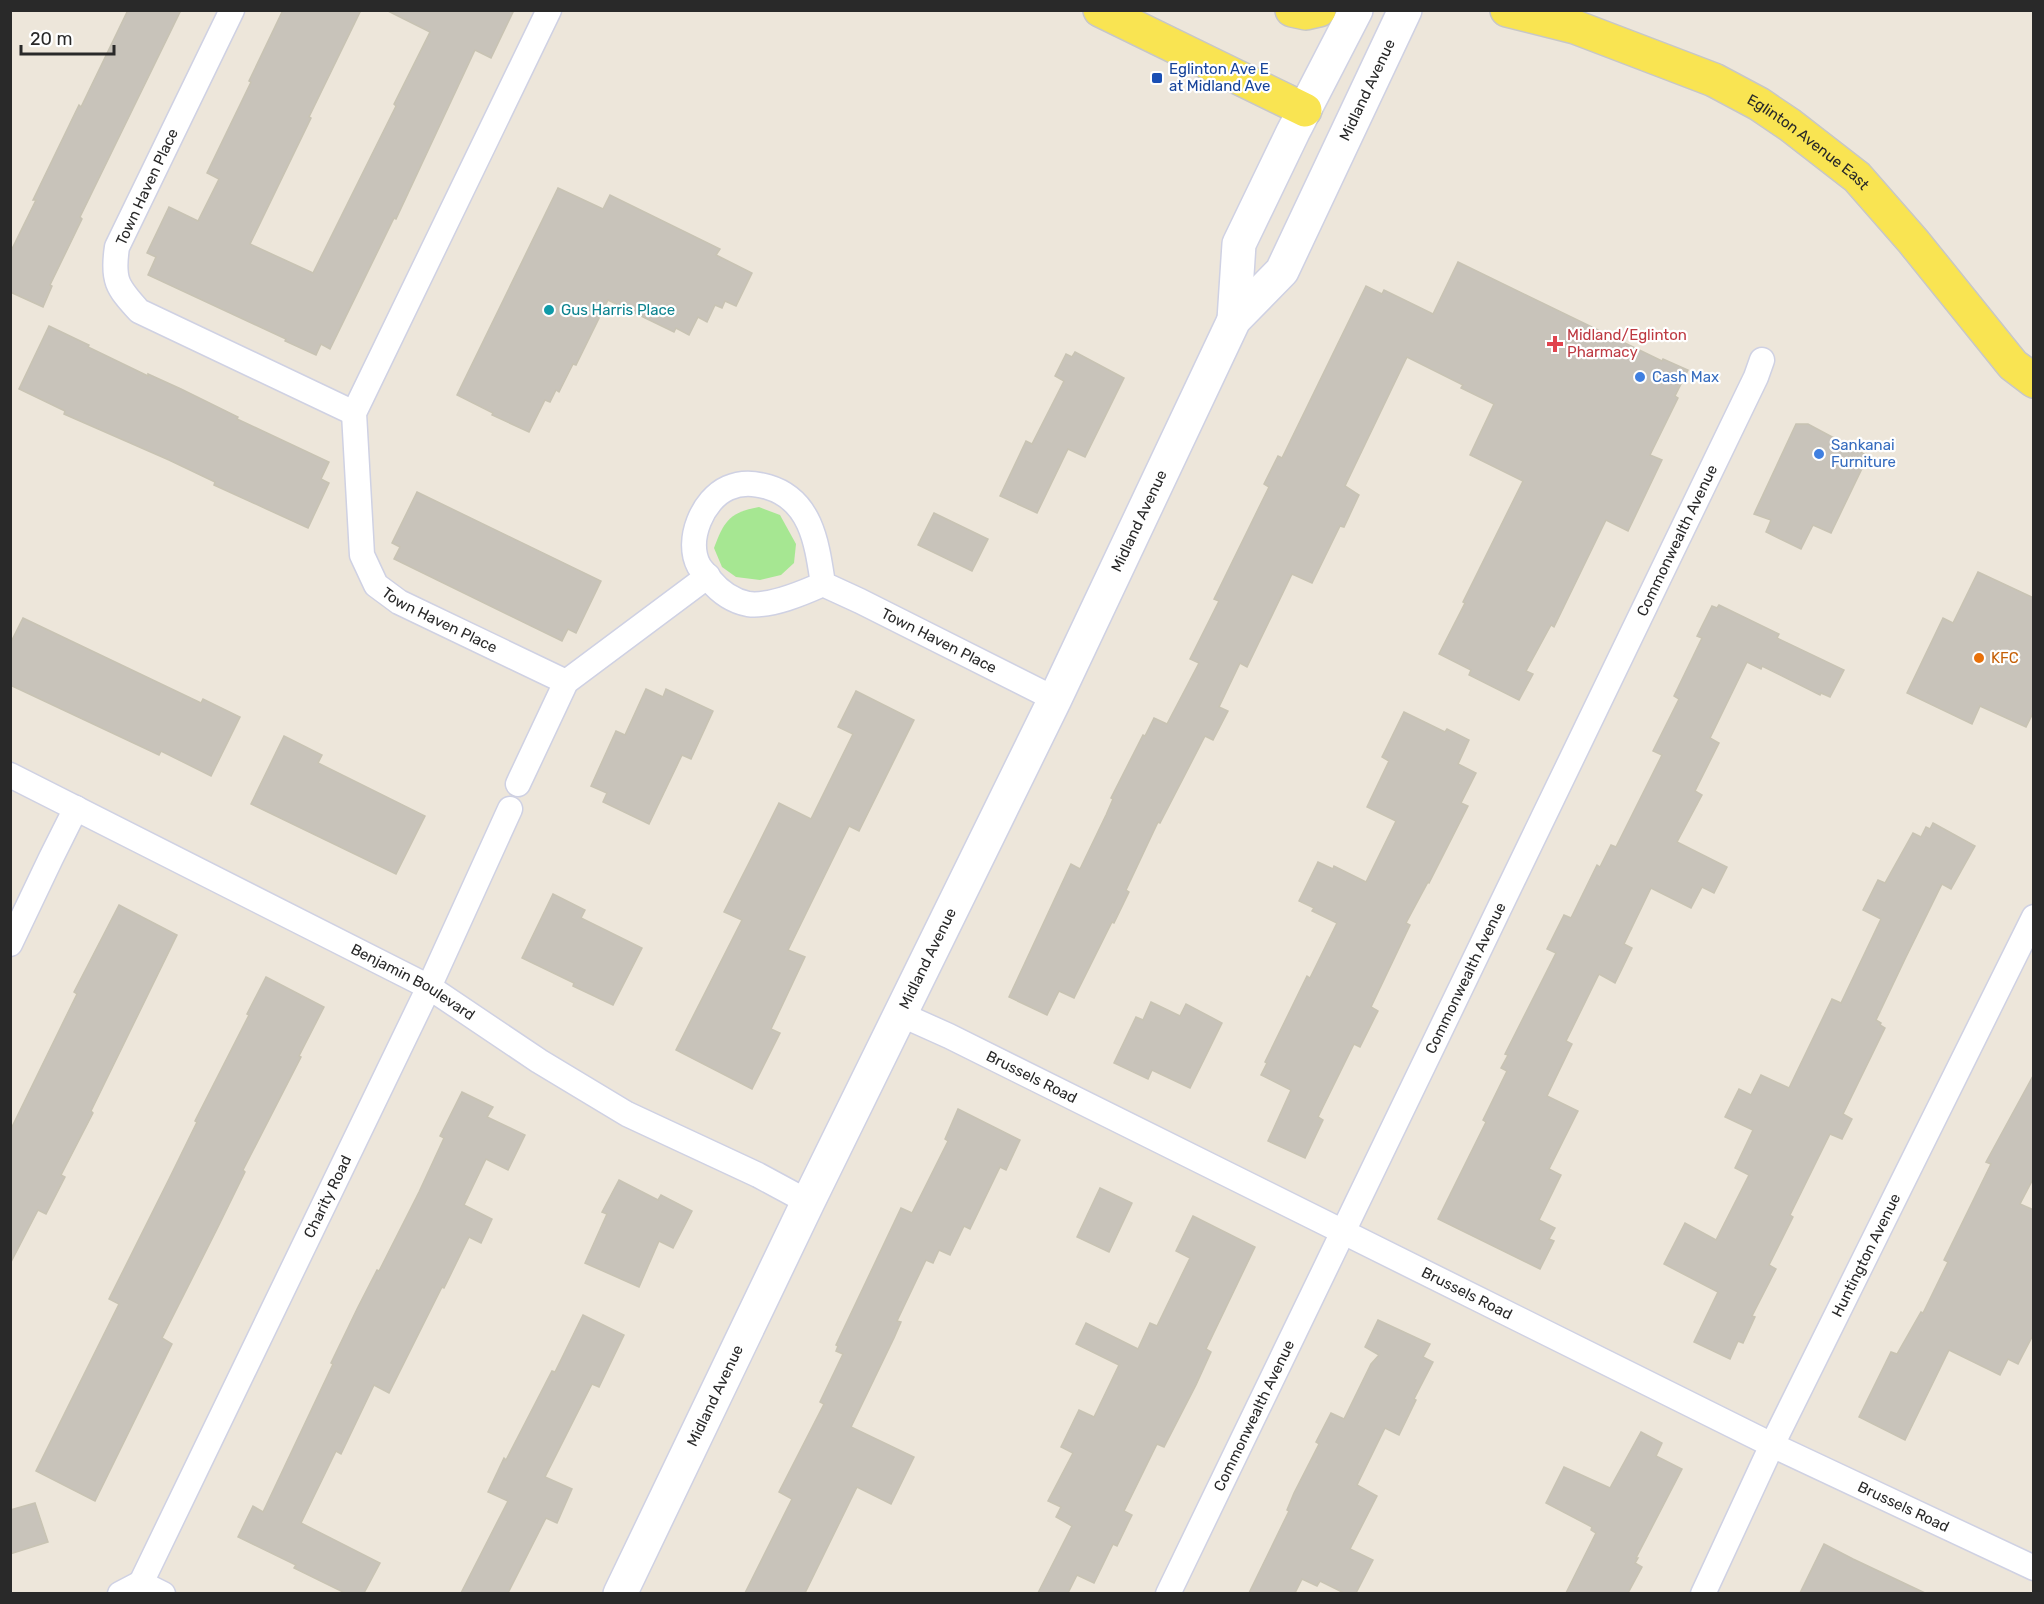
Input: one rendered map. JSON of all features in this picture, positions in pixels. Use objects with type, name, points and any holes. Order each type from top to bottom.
[{"type":"main road","points":[[1100,10],[1305,110]]},
{"type":"main road","points":[[1292,10],[1306,14],[1319,10]]},
{"type":"main road","name":"Midland Avenue","points":[[1234,320],[1239,244],[1356,10]]},
{"type":"main road","name":"Midland Avenue","points":[[620,1593],[808,1202],[1055,699],[1234,320],[1282,271],[1405,10]]},
{"type":"main road","name":"Eglinton Avenue East","points":[[1507,10],[1575,27],[1714,80],[1759,104],[1790,125],[1857,177],[1913,241],[2013,364],[2034,381]]},
{"type":"street","name":"Town Haven Place","points":[[232,10],[117,247],[114,267],[120,290],[139,311],[354,413]]},
{"type":"street","name":"Town Haven Place","points":[[549,10],[354,413],[362,555],[376,585],[399,602],[566,682]]},
{"type":"street","name":"Commonwealth Avenue","points":[[1168,1593],[1762,360]]},
{"type":"street","points":[[745,483],[781,491],[797,504],[810,523],[823,584],[800,595],[749,604],[717,589],[708,576],[698,565],[693,536],[708,506],[717,494],[729,487],[745,483]]},
{"type":"street","points":[[518,784],[566,682],[708,576]]},
{"type":"street","name":"Town Haven Place","points":[[823,584],[953,646],[1055,699]]},
{"type":"street","name":"Benjamin Boulevard","points":[[10,775],[429,987],[539,1060],[627,1113],[758,1174],[808,1202]]},
{"type":"street","points":[[10,944],[76,808]]},
{"type":"street","name":"Charity Road","points":[[141,1583],[429,987],[510,809]]},
{"type":"street","name":"Huntington Avenue","points":[[1703,1593],[1772,1445],[2034,917]]},
{"type":"street","name":"Brussels Road","points":[[900,1014],[950,1036],[1772,1445],[2034,1568]]},
{"type":"street","points":[[120,1593],[141,1583],[163,1593]]},
{"type":"green space","points":[[759,507],[780,515],[796,544],[794,563],[781,575],[760,580],[736,577],[722,567],[714,548],[729,519],[741,512]]},
{"type":"building","points":[[128,10],[181,10],[80,217],[82,219],[50,285],[52,286],[43,307],[10,292],[10,253],[79,105],[81,107]]},
{"type":"building","points":[[283,10],[361,10],[250,244],[313,273],[430,32],[386,10],[514,10],[491,58],[475,50],[396,219],[394,218],[330,349],[321,344],[316,355],[148,275],[156,257],[147,253],[169,207],[198,221],[219,179],[207,173]]},
{"type":"building","name":"Gus Harris Place","points":[[558,188],[603,209],[610,195],[720,249],[716,255],[752,273],[736,306],[725,301],[722,308],[715,305],[707,322],[698,317],[689,335],[676,328],[674,332],[608,300],[576,365],[573,364],[559,392],[556,390],[550,402],[545,400],[529,432],[457,395]]},
{"type":"building","points":[[1458,262],[1662,361],[1663,359],[1688,370],[1675,396],[1678,398],[1650,455],[1662,460],[1628,531],[1606,520],[1554,627],[1551,625],[1526,671],[1533,674],[1519,700],[1469,675],[1471,670],[1439,654],[1523,481],[1470,455],[1494,404],[1461,388],[1463,385],[1407,357],[1345,486],[1359,495],[1344,527],[1340,526],[1312,583],[1292,574],[1247,667],[1240,663],[1219,707],[1228,711],[1213,740],[1205,736],[1160,823],[1158,822],[1126,890],[1129,892],[1074,998],[1059,991],[1047,1015],[1009,997],[1071,864],[1080,869],[1113,799],[1111,798],[1143,735],[1145,736],[1154,718],[1167,724],[1199,663],[1190,659],[1219,601],[1214,599],[1269,487],[1264,484],[1278,456],[1282,458],[1366,286],[1382,294],[1384,290],[1433,314]]},
{"type":"building","points":[[49,326],[89,345],[88,347],[181,389],[238,417],[237,419],[329,462],[321,479],[329,483],[308,528],[214,485],[215,482],[169,460],[64,414],[65,411],[19,389]]},
{"type":"building","points":[[1075,352],[1124,378],[1085,457],[1068,449],[1037,513],[1000,496],[1026,441],[1032,444],[1064,381],[1055,376],[1066,354],[1072,357]]},
{"type":"building","points":[[1796,424],[1808,424],[1868,456],[1831,533],[1813,525],[1801,549],[1766,532],[1771,520],[1754,514]]},
{"type":"building","points":[[417,492],[601,581],[576,633],[568,629],[562,641],[394,559],[400,547],[392,543]]},
{"type":"building","points":[[934,513],[988,539],[972,571],[918,545]]},
{"type":"building","name":"KFC","points":[[1978,572],[2034,598],[2034,711],[2026,727],[1980,706],[1972,724],[1907,693],[1943,618],[1953,623]]},
{"type":"building","points":[[1719,605],[1779,634],[1777,638],[1844,670],[1830,697],[1821,693],[1820,695],[1762,666],[1761,669],[1747,662],[1710,738],[1719,743],[1695,791],[1702,795],[1677,842],[1727,867],[1714,893],[1702,887],[1691,908],[1651,888],[1624,944],[1632,948],[1615,983],[1599,974],[1566,1041],[1572,1044],[1547,1096],[1578,1111],[1549,1169],[1561,1175],[1539,1220],[1555,1228],[1549,1239],[1554,1241],[1540,1269],[1438,1219],[1486,1122],[1483,1120],[1507,1071],[1501,1068],[1508,1055],[1505,1054],[1556,953],[1547,949],[1564,915],[1571,918],[1597,865],[1600,867],[1611,845],[1616,847],[1662,755],[1653,751],[1679,699],[1674,696],[1702,638],[1697,636],[1712,606],[1717,608]]},
{"type":"building","points":[[23,618],[201,703],[203,699],[240,717],[211,776],[161,751],[159,755],[10,685],[10,644]]},
{"type":"building","points":[[646,689],[663,697],[666,689],[713,711],[691,759],[682,755],[649,824],[603,802],[607,793],[591,786],[616,731],[625,735]]},
{"type":"building","points":[[856,691],[914,720],[859,831],[849,826],[788,950],[805,957],[771,1029],[780,1033],[752,1089],[676,1050],[742,920],[724,912],[779,803],[811,819],[853,734],[838,727]]},
{"type":"building","points":[[1404,712],[1445,732],[1447,729],[1469,740],[1458,764],[1476,773],[1461,803],[1468,806],[1406,923],[1410,925],[1371,1007],[1378,1011],[1360,1047],[1354,1044],[1318,1117],[1323,1120],[1305,1158],[1268,1141],[1291,1090],[1261,1075],[1267,1063],[1265,1062],[1307,976],[1310,978],[1337,923],[1312,911],[1314,908],[1299,901],[1318,862],[1333,869],[1334,866],[1366,882],[1396,821],[1367,807],[1389,761],[1382,757]]},
{"type":"building","points":[[284,736],[322,755],[318,763],[425,816],[396,874],[251,804]]},
{"type":"building","points":[[1933,823],[1975,846],[1951,889],[1942,884],[1906,957],[1876,1020],[1885,1028],[1843,1114],[1852,1119],[1842,1139],[1830,1134],[1790,1215],[1793,1217],[1769,1265],[1776,1269],[1752,1316],[1755,1317],[1743,1343],[1738,1341],[1730,1359],[1694,1342],[1718,1292],[1664,1264],[1685,1223],[1716,1240],[1749,1175],[1735,1168],[1753,1130],[1725,1117],[1739,1089],[1751,1095],[1761,1075],[1789,1088],[1832,999],[1841,1003],[1881,919],[1863,910],[1878,880],[1885,883],[1913,833],[1921,837],[1926,827],[1930,829]]},
{"type":"building","points":[[553,894],[585,910],[581,918],[642,948],[613,1005],[522,958]]},
{"type":"building","points":[[119,905],[177,935],[91,1111],[93,1113],[61,1175],[65,1177],[46,1214],[38,1210],[10,1264],[10,1131],[77,994],[74,992]]},
{"type":"building","points":[[266,977],[324,1007],[162,1338],[172,1344],[95,1501],[36,1471],[119,1304],[109,1299]]},
{"type":"building","points":[[1151,1002],[1180,1016],[1186,1004],[1222,1023],[1190,1088],[1152,1070],[1148,1079],[1114,1063],[1136,1017],[1143,1020]]},
{"type":"building","points":[[2034,1074],[2034,1177],[2020,1204],[2034,1210],[2034,1333],[2018,1364],[2008,1359],[2000,1375],[1949,1350],[1905,1440],[1859,1417],[1891,1352],[1897,1354],[1921,1312],[1923,1313],[1948,1262],[1944,1260],[1991,1164],[1986,1162]]},
{"type":"building","points":[[462,1092],[493,1107],[487,1117],[525,1135],[508,1170],[486,1159],[464,1205],[492,1219],[481,1243],[469,1237],[389,1393],[374,1385],[341,1454],[336,1451],[301,1523],[380,1563],[364,1593],[345,1593],[294,1568],[296,1565],[238,1537],[253,1506],[263,1512],[358,1307],[419,1192],[444,1138],[440,1136]]},
{"type":"building","points":[[958,1109],[1020,1140],[1006,1170],[1000,1167],[970,1229],[964,1226],[950,1255],[939,1250],[933,1263],[926,1260],[897,1321],[901,1322],[894,1338],[851,1427],[914,1457],[891,1504],[857,1487],[805,1593],[745,1593],[792,1499],[779,1492],[824,1404],[820,1402],[843,1354],[836,1351],[838,1346],[836,1345],[901,1208],[912,1213],[948,1141],[945,1139]]},
{"type":"building","points":[[619,1180],[658,1200],[661,1195],[692,1211],[673,1248],[659,1241],[639,1287],[585,1263],[607,1214],[602,1212]]},
{"type":"building","points":[[1100,1188],[1132,1203],[1109,1252],[1077,1237]]},
{"type":"building","points":[[1193,1216],[1255,1247],[1206,1349],[1211,1352],[1196,1385],[1164,1447],[1157,1444],[1124,1511],[1132,1515],[1117,1546],[1113,1544],[1094,1583],[1077,1575],[1068,1593],[1038,1593],[1072,1526],[1056,1517],[1061,1507],[1048,1501],[1073,1453],[1061,1447],[1079,1410],[1094,1417],[1119,1365],[1076,1344],[1086,1323],[1138,1349],[1150,1323],[1157,1326],[1190,1258],[1176,1251]]},
{"type":"building","points":[[583,1315],[624,1335],[599,1387],[592,1384],[545,1477],[572,1489],[557,1523],[546,1518],[508,1593],[461,1593],[508,1501],[488,1492],[552,1371],[555,1372]]},
{"type":"building","points":[[1378,1320],[1430,1344],[1423,1357],[1433,1362],[1399,1435],[1385,1428],[1357,1485],[1377,1496],[1350,1549],[1373,1560],[1356,1593],[1344,1593],[1320,1581],[1317,1586],[1302,1579],[1295,1593],[1249,1593],[1289,1511],[1287,1510],[1294,1493],[1319,1444],[1316,1442],[1331,1413],[1344,1419],[1371,1364],[1379,1355],[1365,1347]]},
{"type":"building","points":[[1641,1432],[1662,1443],[1656,1456],[1682,1469],[1636,1558],[1638,1558],[1635,1563],[1642,1567],[1628,1593],[1566,1593],[1596,1533],[1591,1530],[1592,1527],[1546,1503],[1564,1467],[1610,1488]]},
{"type":"building","points":[[35,1503],[48,1542],[10,1554],[10,1510]]},
{"type":"building","points":[[1824,1544],[1853,1559],[1925,1593],[1800,1593]]},
{"type":"place","name":"Eglinton Ave E at Midland Ave","points":[[1157,78]]},
{"type":"place","name":"Gus Harris Place","points":[[549,310]]},
{"type":"place","name":"Midland/Eglinton Pharmacy","points":[[1555,344]]},
{"type":"place","name":"Cash Max","points":[[1640,377]]},
{"type":"place","name":"Sankanai Furniture","points":[[1819,454]]},
{"type":"place","name":"KFC","points":[[1979,658]]}]
